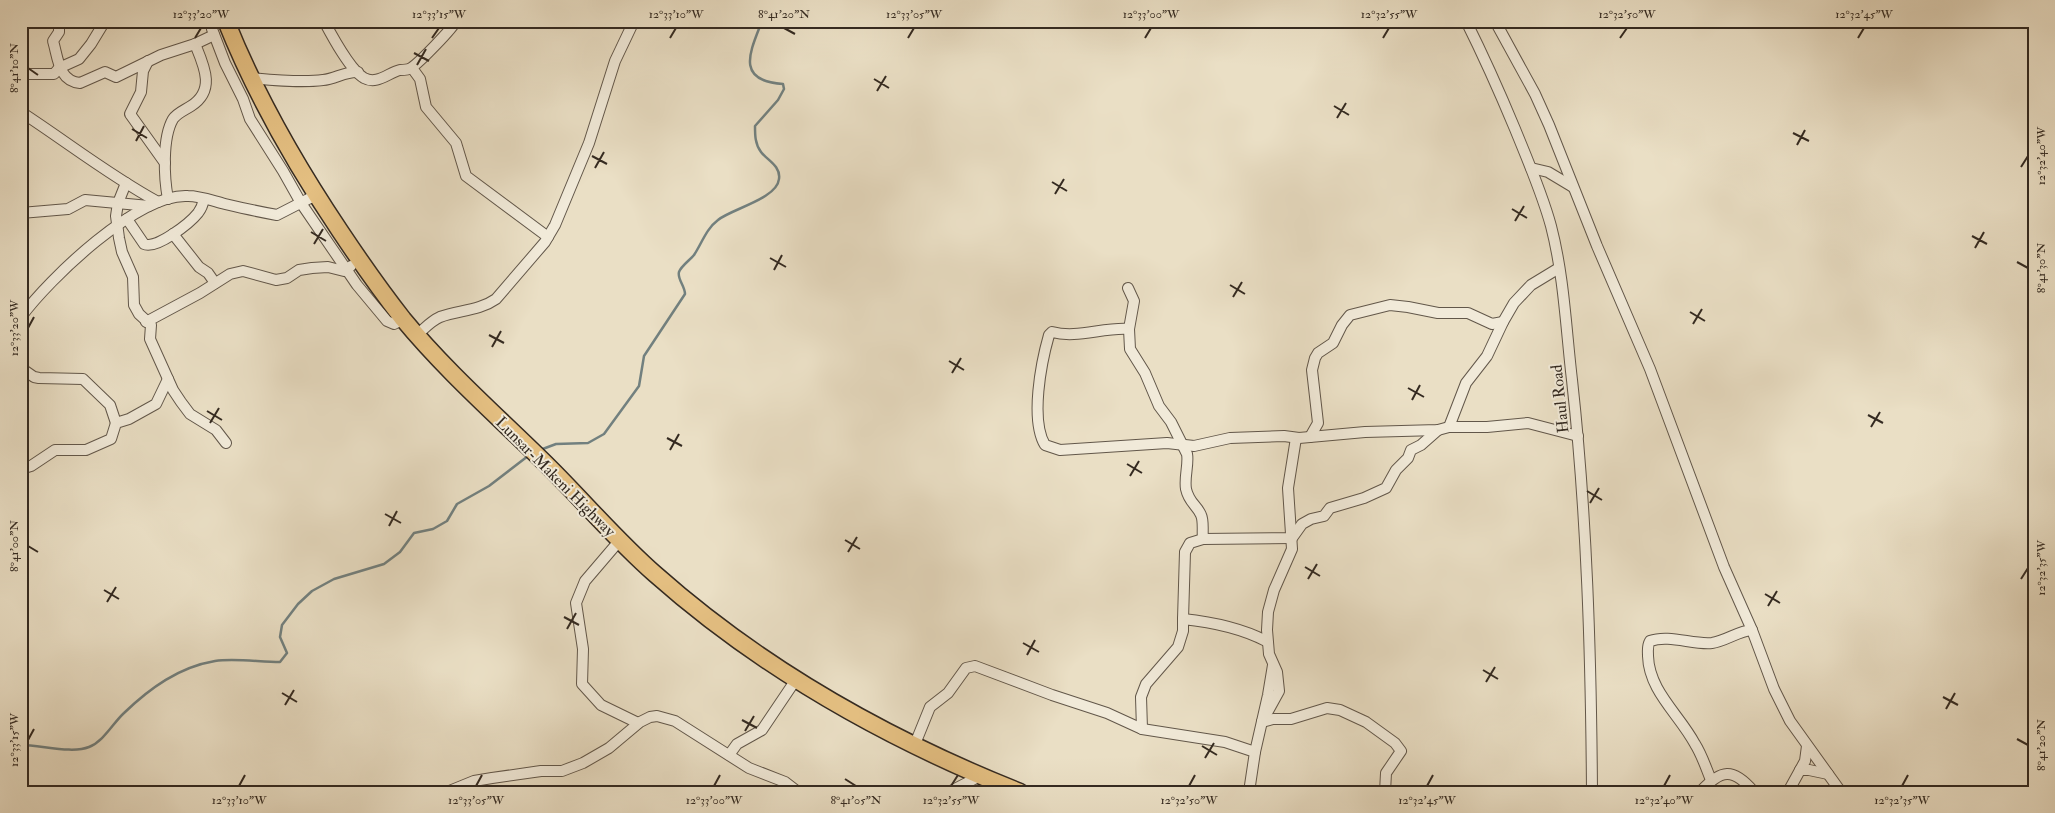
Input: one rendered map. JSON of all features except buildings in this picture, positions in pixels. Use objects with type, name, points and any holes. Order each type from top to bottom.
[{"type":"main road","name":"Lunsar-Makeni Highway","points":[[221,26],[251,78],[291,155],[316,194],[354,265],[418,334],[653,573],[699,612],[797,678],[859,716],[980,776],[1020,792]]},
{"type":"street","points":[[59,21],[59,32],[53,41],[59,68],[71,80],[80,83],[105,72],[116,77],[148,61],[195,44],[221,26],[225,63],[243,99],[250,119],[301,203],[354,265],[344,271],[328,267],[299,270],[287,278],[276,280],[243,271],[230,274],[146,322]]},
{"type":"street","points":[[21,74],[54,74],[59,68],[78,59],[91,44],[106,21]]},
{"type":"street","points":[[324,21],[336,44],[358,72],[364,78],[370,80],[412,68],[450,31],[456,21]]},
{"type":"street","points":[[418,334],[434,320],[441,317],[487,306],[496,299],[548,237],[555,225],[589,143],[615,61],[634,21]]},
{"type":"street","name":"Haul Road","points":[[1466,21],[1485,57],[1531,168],[1551,227],[1559,268],[1578,436],[1592,686],[1592,792]]},
{"type":"street","points":[[1495,21],[1535,94],[1650,369],[1724,567],[1752,630],[1774,689],[1790,721],[1841,792]]},
{"type":"street","points":[[21,317],[62,272],[127,219],[159,202],[165,184],[167,143],[173,118],[200,98],[207,84],[206,70],[195,44]]},
{"type":"street","points":[[148,61],[143,71],[142,92],[130,114],[166,163]]},
{"type":"street","points":[[412,68],[420,79],[426,107],[456,143],[466,176],[548,237]]},
{"type":"street","points":[[251,78],[282,81],[323,80],[358,72]]},
{"type":"street","points":[[21,112],[126,183],[159,202]]},
{"type":"street","points":[[1531,168],[1548,172],[1574,188]]},
{"type":"street","points":[[126,183],[118,203],[116,216],[122,252],[133,277],[134,305],[139,314],[151,325],[150,339],[172,390],[190,414],[211,426],[226,443]]},
{"type":"street","points":[[21,213],[68,210],[85,200],[124,205],[159,202],[187,196],[278,215],[316,194]]},
{"type":"street","points":[[127,219],[147,246],[172,234],[191,221],[201,208],[204,199]]},
{"type":"street","points":[[172,234],[199,267],[208,273],[215,284]]},
{"type":"street","points":[[1449,427],[1456,414],[1466,382],[1487,356],[1514,302],[1532,285],[1559,268]]},
{"type":"street","points":[[1128,288],[1134,301],[1129,329],[1130,348],[1134,358],[1145,372],[1159,406],[1171,422],[1188,460],[1185,470],[1186,486],[1189,499],[1202,516],[1203,539]]},
{"type":"street","points":[[1310,437],[1318,423],[1312,370],[1315,358],[1318,353],[1333,343],[1342,325],[1350,315],[1390,305],[1408,306],[1438,313],[1468,313],[1492,324],[1503,322]]},
{"type":"street","points":[[1129,329],[1116,328],[1064,335],[1052,332],[1049,335],[1040,369],[1038,406],[1042,440],[1050,448],[1060,450],[1167,444],[1194,446],[1230,438],[1296,438],[1365,432],[1438,430],[1449,427],[1487,427],[1528,423],[1578,436]]},
{"type":"street","points":[[21,368],[34,377],[39,378],[83,379],[110,405],[116,423],[110,439],[86,450],[55,450],[31,466],[21,469]]},
{"type":"street","points":[[116,423],[129,419],[156,404],[168,379]]},
{"type":"street","points":[[1292,538],[1302,524],[1311,519],[1324,516],[1330,508],[1364,498],[1386,488],[1396,470],[1408,458],[1411,450],[1421,445],[1438,430]]},
{"type":"street","points":[[1249,792],[1262,722],[1279,692],[1279,683],[1266,641],[1268,612],[1274,590],[1290,555],[1292,538],[1288,488],[1296,438]]},
{"type":"street","points":[[1142,729],[1141,697],[1146,684],[1178,646],[1183,619],[1185,552],[1190,543],[1203,539],[1292,538]]},
{"type":"street","points":[[620,540],[585,581],[576,603],[583,649],[582,684],[601,705],[638,723]]},
{"type":"street","points":[[1183,619],[1233,628],[1266,641]]},
{"type":"street","points":[[1711,780],[1696,745],[1671,707],[1655,688],[1648,666],[1648,646],[1650,641],[1660,639],[1715,643],[1743,631],[1752,630]]},
{"type":"street","points":[[915,744],[930,707],[948,693],[966,668],[975,666],[1107,713],[1142,729],[1217,740],[1255,752]]},
{"type":"street","points":[[729,755],[737,744],[762,730],[797,678]]},
{"type":"street","points":[[1262,722],[1273,719],[1291,719],[1327,708],[1340,710],[1366,722],[1395,743],[1401,751],[1386,773],[1385,792]]},
{"type":"street","points":[[447,792],[474,782],[492,778],[541,771],[562,771],[583,763],[610,748],[638,723],[650,717],[666,717],[750,768],[785,782],[798,792]]},
{"type":"street","points":[[1788,792],[1807,755],[1807,746]]},
{"type":"street","points":[[1800,770],[1828,774]]},
{"type":"street","points":[[1700,792],[1711,780],[1725,774],[1739,776],[1754,792]]},
{"type":"street","points":[[949,792],[980,776]]},
{"type":"waterway","points":[[540,450],[556,444],[588,443],[604,434],[639,386],[644,356],[685,294],[679,277],[680,270],[694,255],[707,232],[718,220],[762,198],[776,186],[779,179],[778,170],[761,152],[755,136],[755,126],[778,100],[784,89],[783,84],[768,82],[758,77],[752,71],[750,63],[751,54],[762,21]]},
{"type":"waterway","points":[[21,745],[74,750],[89,747],[99,741],[120,717],[144,695],[177,673],[202,664],[222,660],[280,662],[287,653],[280,637],[282,625],[298,604],[312,591],[334,579],[384,564],[400,552],[414,533],[433,529],[447,521],[457,504],[489,486],[528,456]]}]
